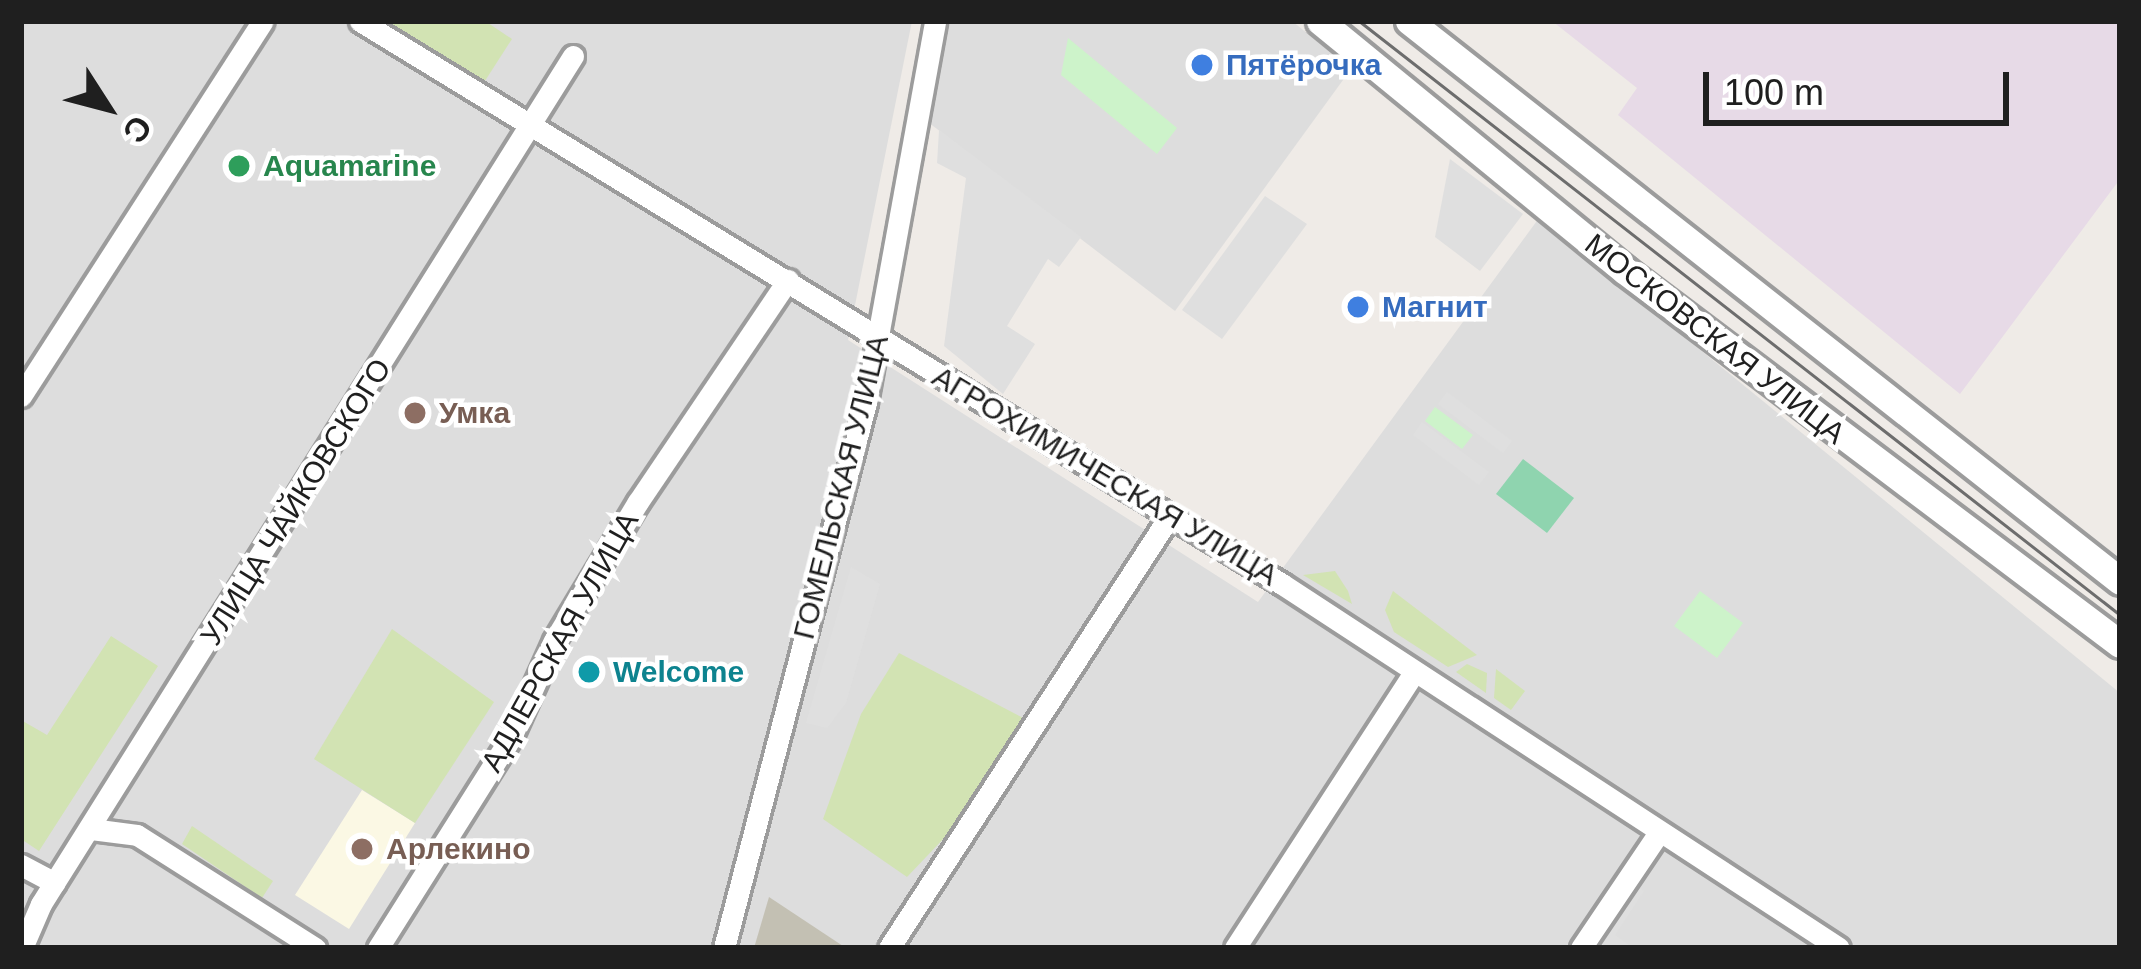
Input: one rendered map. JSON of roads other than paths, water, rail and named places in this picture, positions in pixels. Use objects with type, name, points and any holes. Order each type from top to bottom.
[{"type":"street","points":[[21,396],[262,21]]},
{"type":"street","name":"АГРОХИМИЧЕСКАЯ УЛИЦА","points":[[361,21],[530,130],[788,280],[1169,518],[1840,948]]},
{"type":"street","name":"ГОМЕЛЬСКАЯ УЛИЦА","points":[[724,948],[880,337],[935,21]]},
{"type":"street","name":"МОСКОВСКАЯ УЛИЦА","points":[[1320,21],[1642,284],[2120,644]]},
{"type":"street","name":"МОСКОВСКАЯ УЛИЦА","points":[[1409,21],[2120,581]]},
{"type":"street","name":"УЛИЦА ЧАЙКОВСКОГО","points":[[22,948],[55,883],[573,56]]},
{"type":"street","name":"АДЛЕРСКАЯ УЛИЦА","points":[[378,948],[512,735],[554,641],[638,502],[788,280]]},
{"type":"street","points":[[889,948],[1169,518]]},
{"type":"street","points":[[1234,948],[1412,675]]},
{"type":"street","points":[[91,829],[137,835],[315,948]]},
{"type":"street","points":[[1581,948],[1658,834]]},
{"type":"street","points":[[21,865],[55,883]]},
{"type":"tram line","points":[[1359,21],[2120,615]]},
{"type":"place","name":"Пятёрочка","points":[[1202,65]]},
{"type":"place","name":"Aquamarine","points":[[239,166]]},
{"type":"place","name":"Магнит","points":[[1358,307]]},
{"type":"place","name":"Умка","points":[[415,413]]},
{"type":"place","name":"Welcome","points":[[589,672]]},
{"type":"place","name":"Арлекино","points":[[362,849]]}]
